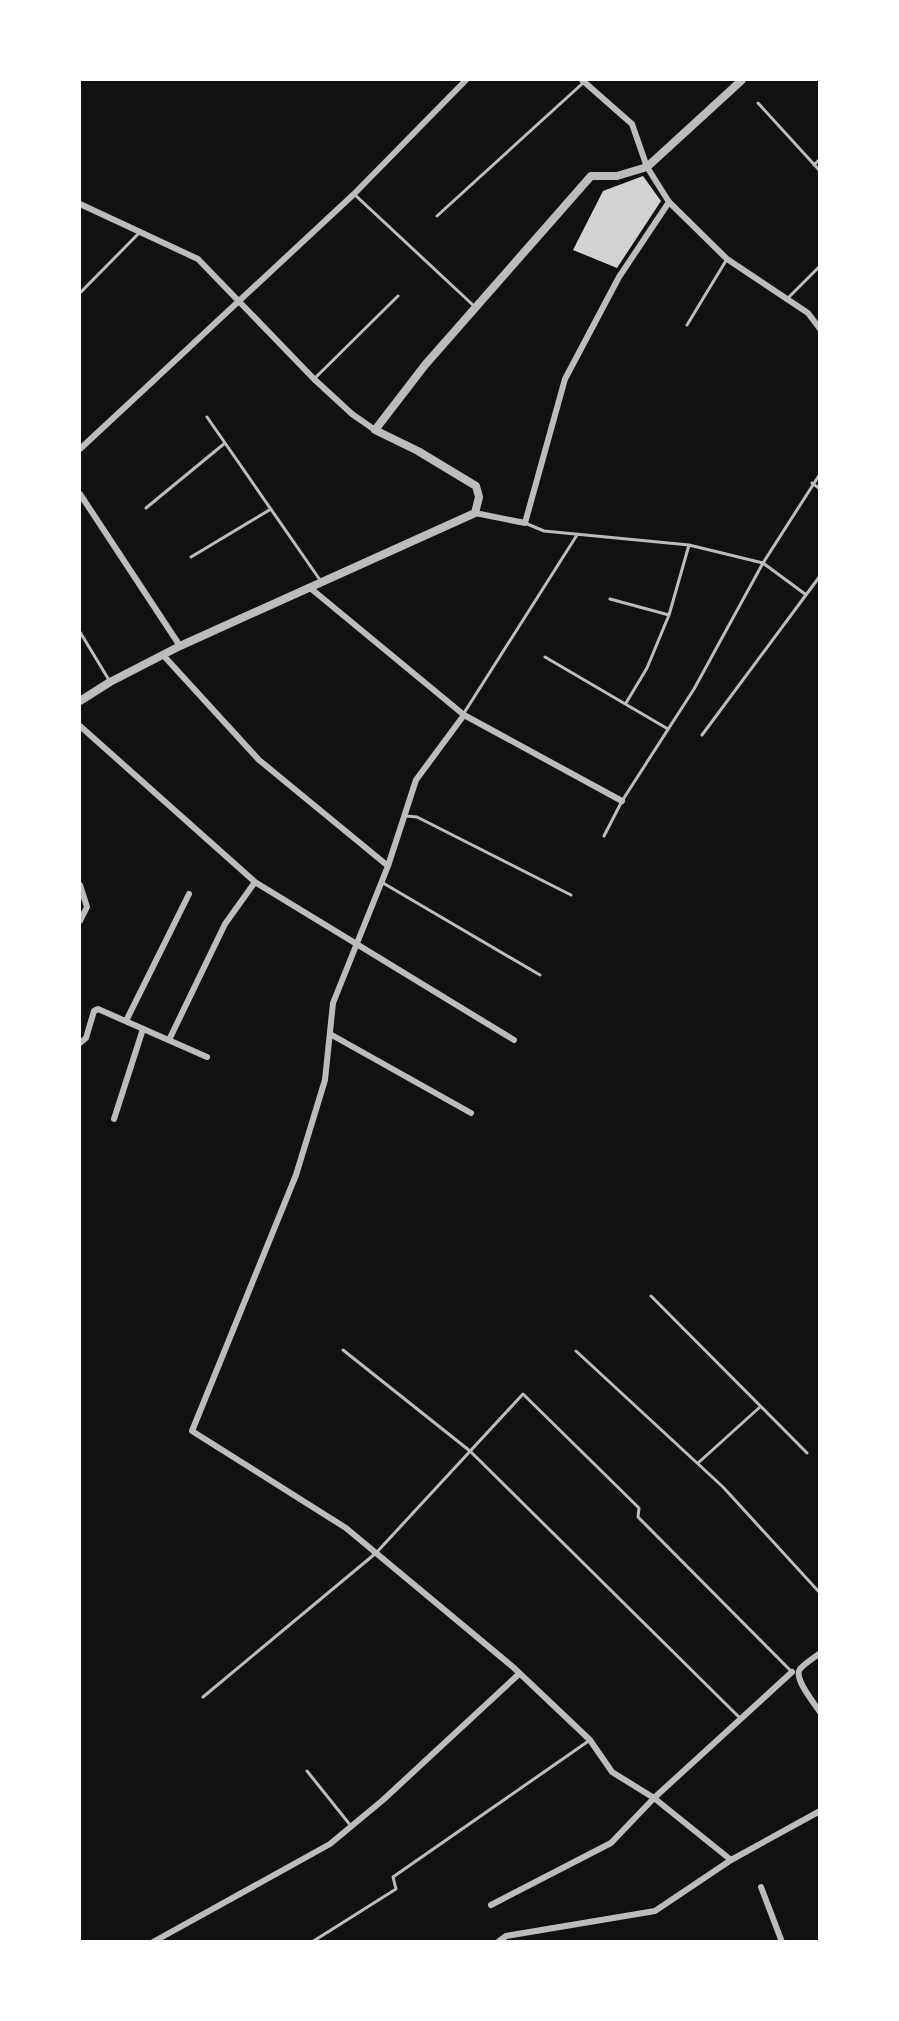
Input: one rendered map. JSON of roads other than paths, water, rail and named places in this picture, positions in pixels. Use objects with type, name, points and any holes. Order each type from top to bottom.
[{"type":"street","points":[[80,449],[238,299],[354,194],[466,80]]},
{"type":"street","points":[[584,80],[632,124],[647,167],[669,202],[727,259],[808,313],[819,329]]},
{"type":"street","points":[[375,430],[425,365],[591,176],[617,177],[647,167],[742,80]]},
{"type":"street","points":[[80,700],[180,646],[475,513],[525,523],[565,379],[619,277],[669,202]]},
{"type":"street","points":[[80,204],[198,259],[314,379],[352,414],[375,430],[418,451],[476,486],[479,497],[475,513]]},
{"type":"street","points":[[80,494],[180,646]]},
{"type":"street","points":[[309,587],[464,715],[622,801]]},
{"type":"street","points":[[163,655],[259,760],[388,866]]},
{"type":"street","points":[[464,715],[416,780],[388,866],[333,1003],[325,1080],[296,1175],[192,1431],[346,1528],[519,1674],[590,1740],[612,1772],[654,1798],[731,1860]]},
{"type":"street","points":[[80,726],[255,882],[514,1040]]},
{"type":"street","points":[[169,1040],[225,924],[255,882]]},
{"type":"street","points":[[80,885],[87,907],[80,921]]},
{"type":"street","points":[[126,1021],[189,894]]},
{"type":"street","points":[[80,1043],[86,1038],[94,1011],[98,1009],[207,1057]]},
{"type":"street","points":[[114,1119],[143,1029]]},
{"type":"street","points":[[330,1034],[471,1113]]},
{"type":"street","points":[[819,1653],[800,1669],[798,1674],[819,1712]]},
{"type":"street","points":[[491,1905],[611,1843],[654,1798],[792,1672]]},
{"type":"street","points":[[153,1941],[330,1844],[383,1800],[519,1674]]},
{"type":"street","points":[[498,1941],[506,1936],[655,1911],[731,1860],[819,1811]]},
{"type":"street","points":[[761,1887],[782,1941]]},
{"type":"lane","points":[[437,216],[584,80]]},
{"type":"lane","points":[[758,103],[819,171]]},
{"type":"lane","points":[[814,165],[819,159]]},
{"type":"lane","points":[[354,194],[476,307]]},
{"type":"lane","points":[[80,293],[140,232]]},
{"type":"lane","points":[[687,324],[727,259]]},
{"type":"lane","points":[[787,299],[819,266]]},
{"type":"lane","points":[[314,379],[398,296]]},
{"type":"lane","points":[[207,417],[321,582]]},
{"type":"lane","points":[[146,508],[225,443]]},
{"type":"lane","points":[[604,836],[622,801],[694,689],[763,563],[819,474]]},
{"type":"lane","points":[[812,483],[819,489]]},
{"type":"lane","points":[[191,557],[271,509]]},
{"type":"lane","points":[[525,523],[544,531],[689,545],[763,563],[805,594]]},
{"type":"lane","points":[[464,715],[577,535]]},
{"type":"lane","points":[[626,703],[647,668],[669,615],[689,545]]},
{"type":"lane","points":[[702,735],[819,576]]},
{"type":"lane","points":[[610,598],[669,615]]},
{"type":"lane","points":[[80,632],[110,682]]},
{"type":"lane","points":[[545,657],[668,729]]},
{"type":"lane","points":[[404,816],[417,817],[571,895]]},
{"type":"lane","points":[[381,882],[540,975]]},
{"type":"lane","points":[[651,1296],[807,1453]]},
{"type":"lane","points":[[343,1350],[470,1451],[740,1718]]},
{"type":"lane","points":[[576,1351],[723,1487],[819,1593]]},
{"type":"lane","points":[[203,1697],[376,1553],[523,1394],[639,1508],[638,1517],[792,1672]]},
{"type":"lane","points":[[698,1463],[760,1407]]},
{"type":"lane","points":[[312,1941],[396,1889],[393,1877],[590,1740]]},
{"type":"lane","points":[[307,1771],[351,1826]]}]
